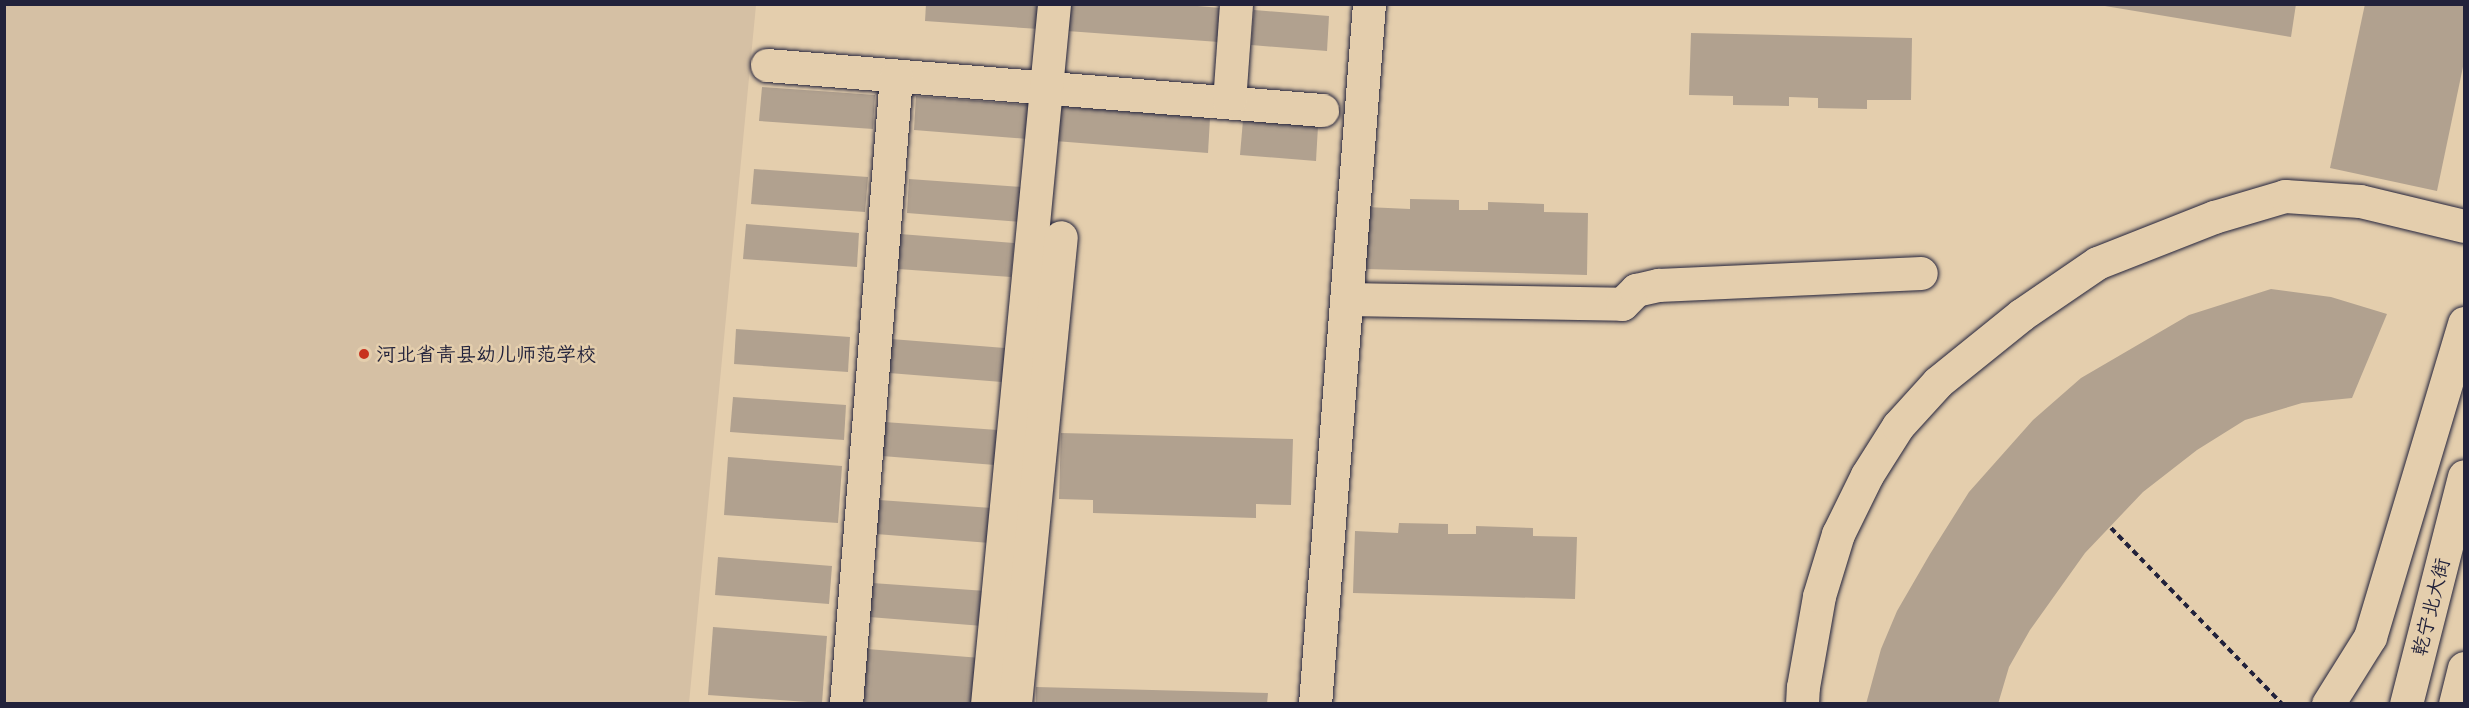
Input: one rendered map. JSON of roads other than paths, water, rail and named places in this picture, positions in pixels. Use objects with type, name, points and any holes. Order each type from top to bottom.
[{"type":"main road","points":[[987,704],[1054,4]]},
{"type":"main road","points":[[1229,102],[1236,4]]},
{"type":"main road","points":[[1314,704],[1369,4]]},
{"type":"main road","points":[[767,65],[1322,110]]},
{"type":"main road","points":[[846,704],[896,76]]},
{"type":"main road","points":[[1802,704],[1819,596],[1838,534],[1867,475],[1898,426],[1938,382],[2021,315],[2097,263],[2214,217],[2285,196],[2360,201],[2464,226]]},
{"type":"main road","points":[[1015,704],[1061,237]]},
{"type":"main road","points":[[1346,299],[1622,304],[1636,290],[1658,285],[1921,273]]},
{"type":"main road","points":[[2328,704],[2370,636],[2464,323]]},
{"type":"main road","name":"乾宁北大街","points":[[2406,704],[2464,476]]},
{"type":"main road","points":[[2455,704],[2464,668]]},
{"type":"place","name":"河北省青县幼儿师范学校","points":[[364,354]]}]
